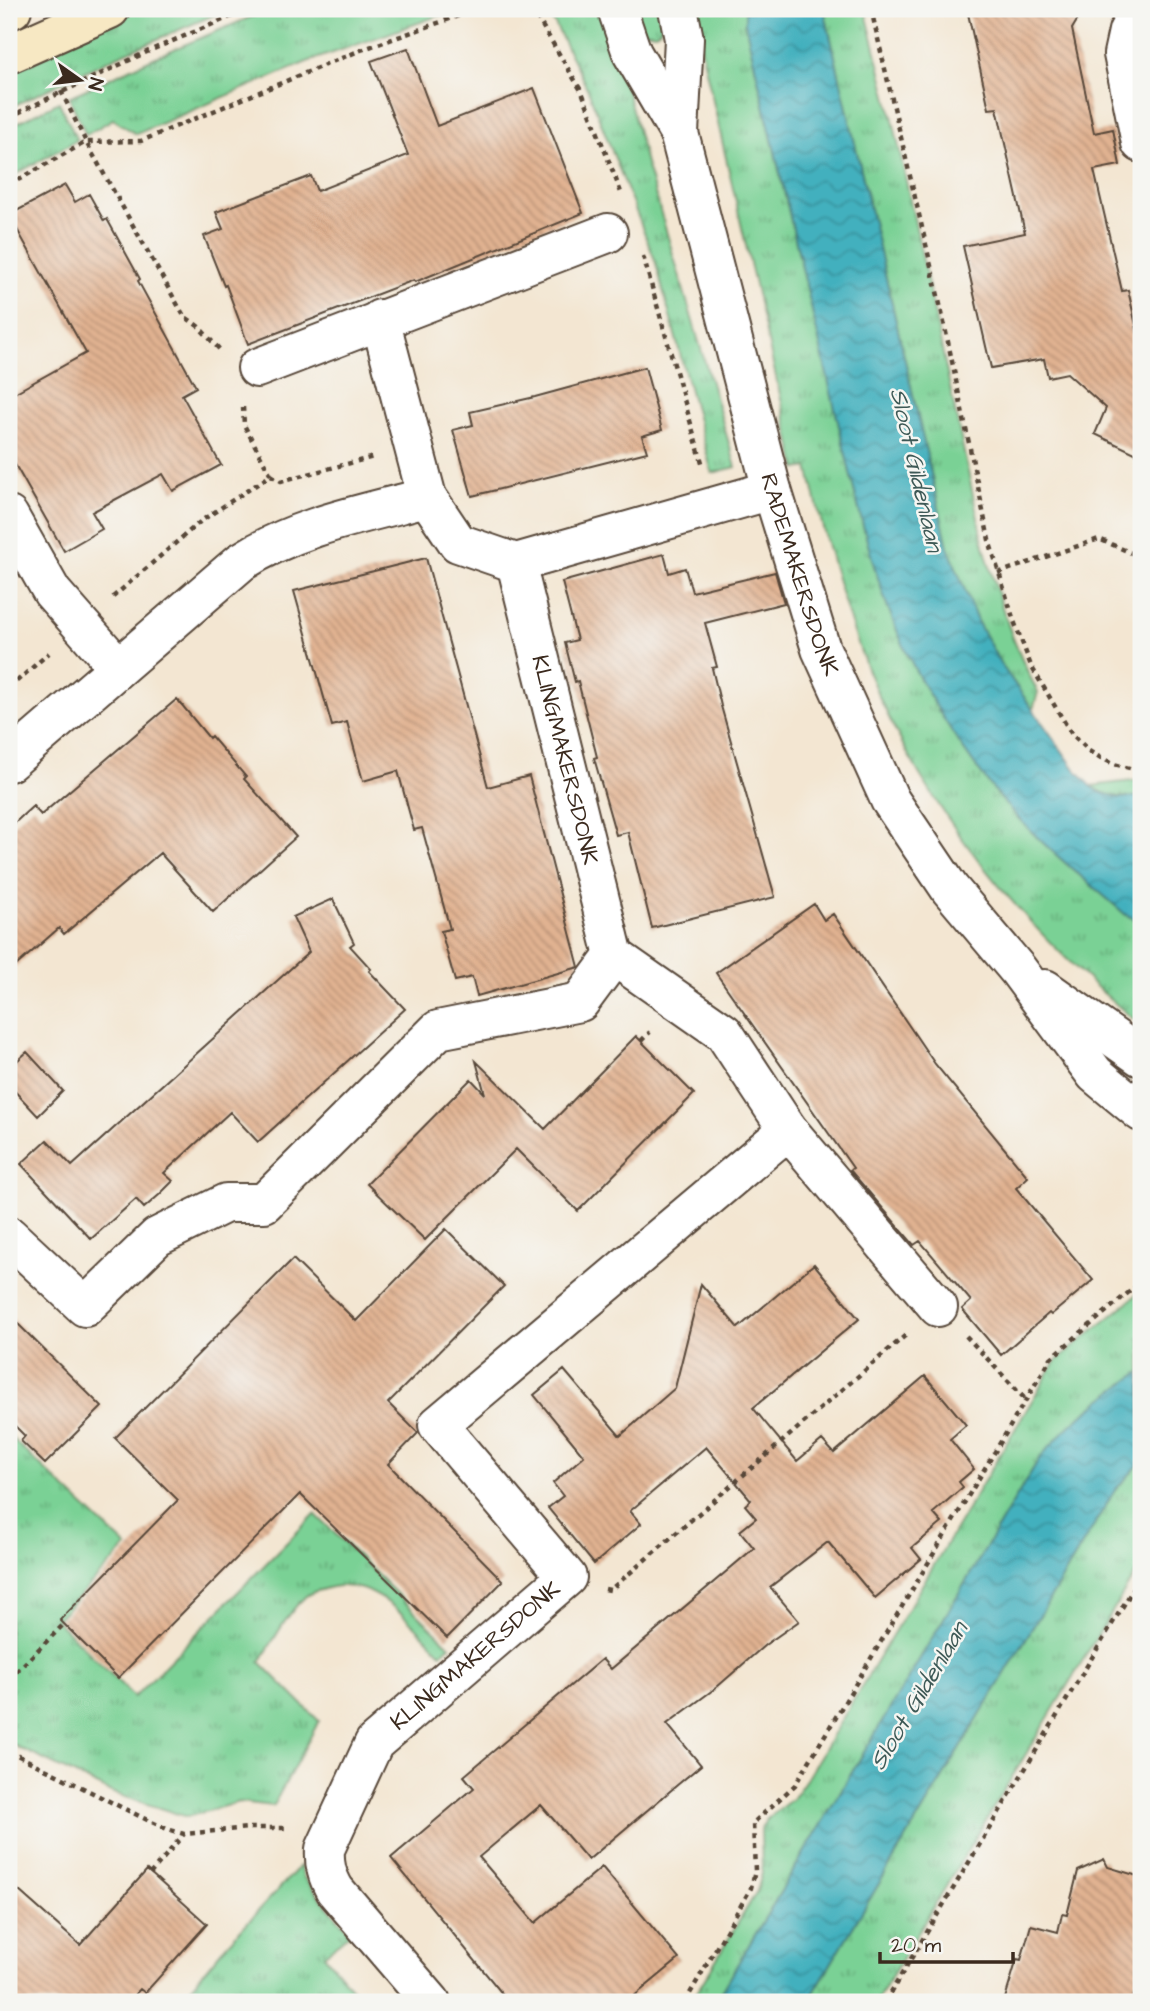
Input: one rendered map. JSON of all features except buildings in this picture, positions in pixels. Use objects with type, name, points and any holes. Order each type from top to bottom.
[{"type":"street","points":[[9,54],[110,9]]},
{"type":"street","name":"RADEMAKERSDONK","points":[[617,9],[632,53],[679,133],[772,490],[821,649],[890,800],[950,889],[1018,970],[1095,1074],[1141,1112]]},
{"type":"street","name":"RADEMAKERSDONK","points":[[678,9],[684,39],[679,133]]},
{"type":"street","points":[[1141,11],[1128,31],[1123,54],[1141,143]]},
{"type":"street","points":[[241,374],[608,233]]},
{"type":"street","points":[[380,319],[427,497],[458,543],[516,564],[772,490]]},
{"type":"street","points":[[9,762],[241,562],[266,546],[296,533],[427,497]]},
{"type":"street","points":[[9,516],[52,592],[118,667]]},
{"type":"street","name":"KLINGMAKERSDONK","points":[[516,564],[614,956]]},
{"type":"street","points":[[9,1236],[85,1307],[157,1237],[226,1203],[264,1203],[438,1030],[580,1002],[614,956],[724,1033],[788,1130],[938,1307]]},
{"type":"street","name":"RADEMAKERSDONK","points":[[1018,970],[1141,1057]]},
{"type":"street","name":"KLINGMAKERSDONK","points":[[431,2002],[335,1890],[324,1864],[325,1849],[374,1743],[567,1577],[438,1425],[788,1130]]},
{"type":"path","points":[[9,117],[61,91],[249,9]]},
{"type":"path","points":[[9,185],[86,142],[141,141],[361,50],[478,9]]},
{"type":"path","points":[[871,9],[939,299],[998,573],[1031,666],[1071,733],[1089,751],[1101,758],[1141,771]]},
{"type":"path","points":[[61,91],[86,142],[184,316],[211,338],[241,374],[244,425],[271,475],[281,481],[414,446]]},
{"type":"path","points":[[9,688],[201,521],[271,475]]},
{"type":"path","points":[[998,573],[1099,539],[1141,557]]},
{"type":"path","points":[[685,2002],[751,1888],[755,1871],[753,1823],[795,1785],[1051,1357],[1141,1282]]},
{"type":"path","points":[[567,1577],[610,1590],[938,1307],[1025,1399]]},
{"type":"path","points":[[885,2002],[1141,1576]]},
{"type":"path","points":[[9,1679],[64,1624]]},
{"type":"path","points":[[9,1751],[155,1824],[184,1834],[248,1828],[305,1828],[330,1835]]},
{"type":"path","points":[[150,1874],[184,1834]]},
{"type":"green space","points":[[127,9],[228,9],[115,57],[9,108],[9,64]]},
{"type":"green space","points":[[270,9],[458,9],[307,62],[136,134],[113,119],[86,135],[69,97]]},
{"type":"green space","points":[[542,9],[600,9],[625,83],[736,467],[712,473],[655,260],[588,90],[555,24]]},
{"type":"green space","points":[[635,9],[660,9],[661,29],[655,33],[643,31]]},
{"type":"green space","points":[[692,9],[745,9],[745,23],[859,512],[893,621],[927,691],[977,768],[1006,805],[1038,838],[1126,915],[1141,922],[1141,1025],[1057,949],[982,865],[918,772],[891,723],[868,671],[834,570],[808,467],[797,469]]},
{"type":"green space","points":[[824,9],[865,9],[892,115],[983,542],[1013,638],[1038,692],[1033,710],[1000,663],[977,621],[948,547]]},
{"type":"green space","points":[[59,102],[77,140],[9,178],[9,127]]},
{"type":"green space","points":[[1141,780],[1141,796],[1134,797],[1109,795],[1091,786]]},
{"type":"green space","points":[[1141,1291],[1141,1372],[1087,1412],[1039,1459],[715,2002],[691,2002],[757,1891],[762,1873],[761,1829],[766,1820],[792,1799],[807,1778],[1055,1362]]},
{"type":"green space","points":[[9,1436],[127,1547],[56,1620],[134,1697],[315,1514],[450,1646],[441,1653],[403,1614],[373,1593],[356,1587],[339,1586],[311,1593],[293,1610],[260,1662],[319,1721],[273,1806],[239,1802],[187,1817],[113,1793],[9,1743]]},
{"type":"green space","points":[[1141,1462],[1141,1564],[876,2002],[808,2002],[1115,1490]]},
{"type":"green space","points":[[300,1866],[304,1878],[350,1933],[324,1955],[363,2002],[179,2002],[221,1951]]},
{"type":"water","name":"Sloot Gildenlaan","points":[[745,9],[824,9],[948,547],[977,621],[1000,663],[1075,769],[1100,792],[1120,798],[1141,796],[1141,922],[1126,915],[1049,848],[991,787],[927,691],[894,623],[870,552],[851,479],[745,23]]},
{"type":"water","name":"Sloot Gildenlaan","points":[[1141,1372],[1141,1462],[1115,1490],[808,2002],[715,2002],[1039,1459],[1087,1411]]}]
